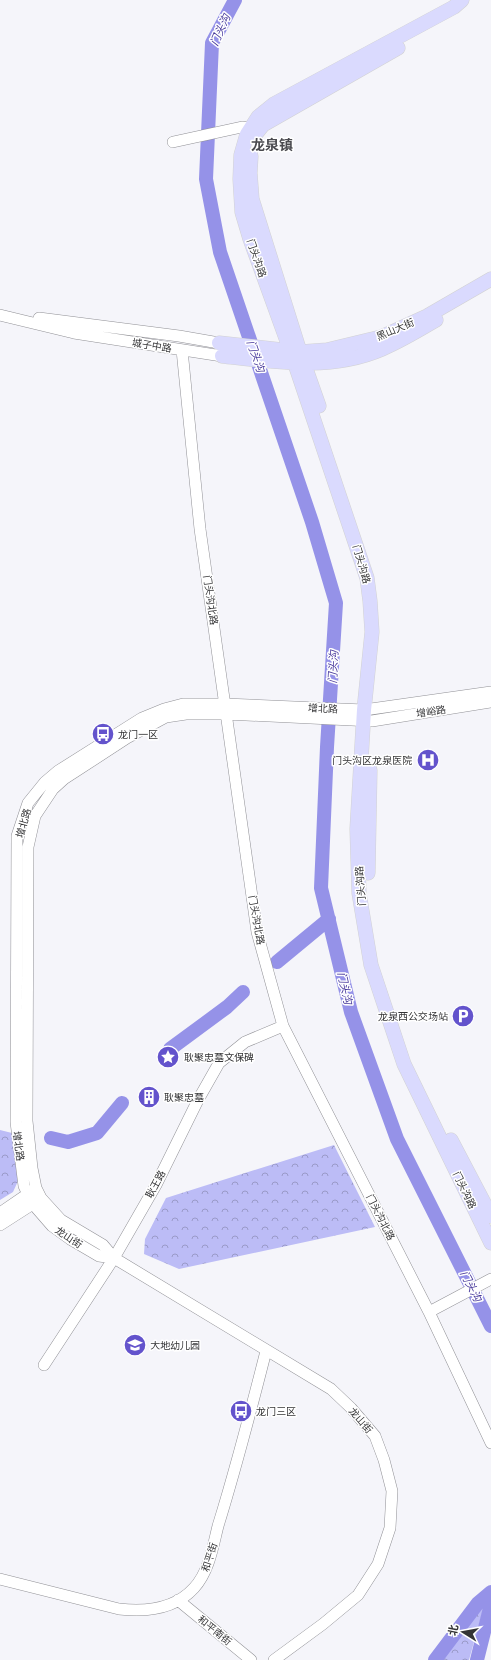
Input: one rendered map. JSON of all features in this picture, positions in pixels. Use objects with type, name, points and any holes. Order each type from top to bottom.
[{"type":"main road","name":"门头沟路","points":[[462,0],[454,7],[274,104],[258,117],[254,129],[255,134],[250,172],[251,194],[298,358],[357,520],[374,578],[377,603],[378,640],[368,715],[357,829],[359,893],[371,965],[404,1064],[491,1243]]},
{"type":"main road","points":[[254,129],[445,21],[466,7],[472,0]]},
{"type":"main road","name":"黑山大街","points":[[298,358],[381,337],[427,316],[491,279]]},
{"type":"main road","name":"黑山大街","points":[[298,358],[331,363],[382,350],[491,290]]},
{"type":"main road","points":[[221,350],[272,348],[298,358]]},
{"type":"main road","name":"城子中路","points":[[221,350],[277,362],[298,358]]},
{"type":"main road","name":"门头沟路","points":[[368,715],[368,893],[379,964],[404,1042],[425,1092],[491,1216]]},
{"type":"street","points":[[173,142],[242,127],[254,129]]},
{"type":"street","name":"城子中路","points":[[0,309],[46,319],[179,336],[221,350]]},
{"type":"street","name":"城子中路","points":[[0,316],[74,333],[182,350],[221,350]]},
{"type":"street","name":"门头沟北路","points":[[182,350],[200,529],[257,932],[283,1026],[429,1312],[491,1443]]},
{"type":"street","name":"增峪路","points":[[368,715],[491,692]]},
{"type":"street","name":"增峪路","points":[[368,715],[491,702]]},
{"type":"street","name":"增北路","points":[[34,1196],[27,1121],[28,847],[35,816],[52,789],[64,779],[147,726],[166,717],[226,709],[368,715]]},
{"type":"street","name":"耿王路","points":[[44,1365],[114,1258],[156,1185],[198,1100],[219,1063],[245,1042],[283,1026]]},
{"type":"street","points":[[0,1213],[34,1196]]},
{"type":"street","points":[[0,1225],[34,1196]]},
{"type":"street","name":"龙山街","points":[[34,1196],[61,1220],[103,1245],[114,1258],[331,1389],[351,1408],[375,1436],[384,1460],[392,1491],[390,1528],[378,1564],[358,1594],[323,1624],[274,1660]]},
{"type":"street","points":[[429,1312],[491,1279]]},
{"type":"street","name":"和平街","points":[[0,1579],[118,1609],[139,1611],[158,1608],[178,1600],[194,1589],[205,1571],[237,1465],[266,1351]]},
{"type":"street","name":"和平南街","points":[[178,1600],[251,1660]]},
{"type":"green space","points":[[0,1130],[12,1133],[18,1181],[13,1192],[0,1200]]},
{"type":"green space","points":[[334,1145],[375,1227],[179,1269],[144,1254],[145,1239],[166,1198]]},
{"type":"green space","points":[[485,1603],[469,1660],[442,1660]]},
{"type":"waterway","name":"门头沟","points":[[235,0],[212,43],[206,179],[220,252],[312,522],[336,603],[327,747],[321,888],[351,1012],[397,1139],[491,1326]]},
{"type":"waterway","points":[[277,962],[329,919]]},
{"type":"waterway","points":[[170,1049],[227,1007],[243,992]]},
{"type":"waterway","points":[[51,1138],[68,1142],[97,1133],[122,1103]]},
{"type":"waterway","points":[[435,1660],[478,1603],[491,1592]]},
{"type":"waterway","points":[[477,1660],[491,1604]]},
{"type":"place","name":"龙门一区","points":[[103,734]]},
{"type":"place","name":"门头沟区龙泉医院","points":[[428,760]]},
{"type":"place","name":"龙泉西公交场站","points":[[463,1016]]},
{"type":"place","name":"耿聚忠墓文保碑","points":[[168,1057]]},
{"type":"place","name":"耿聚忠墓","points":[[149,1097]]},
{"type":"place","name":"大地幼儿园","points":[[135,1345]]},
{"type":"place","name":"龙门三区","points":[[241,1411]]},
{"type":"district","name":"龙泉镇","points":[[272,145]]}]
